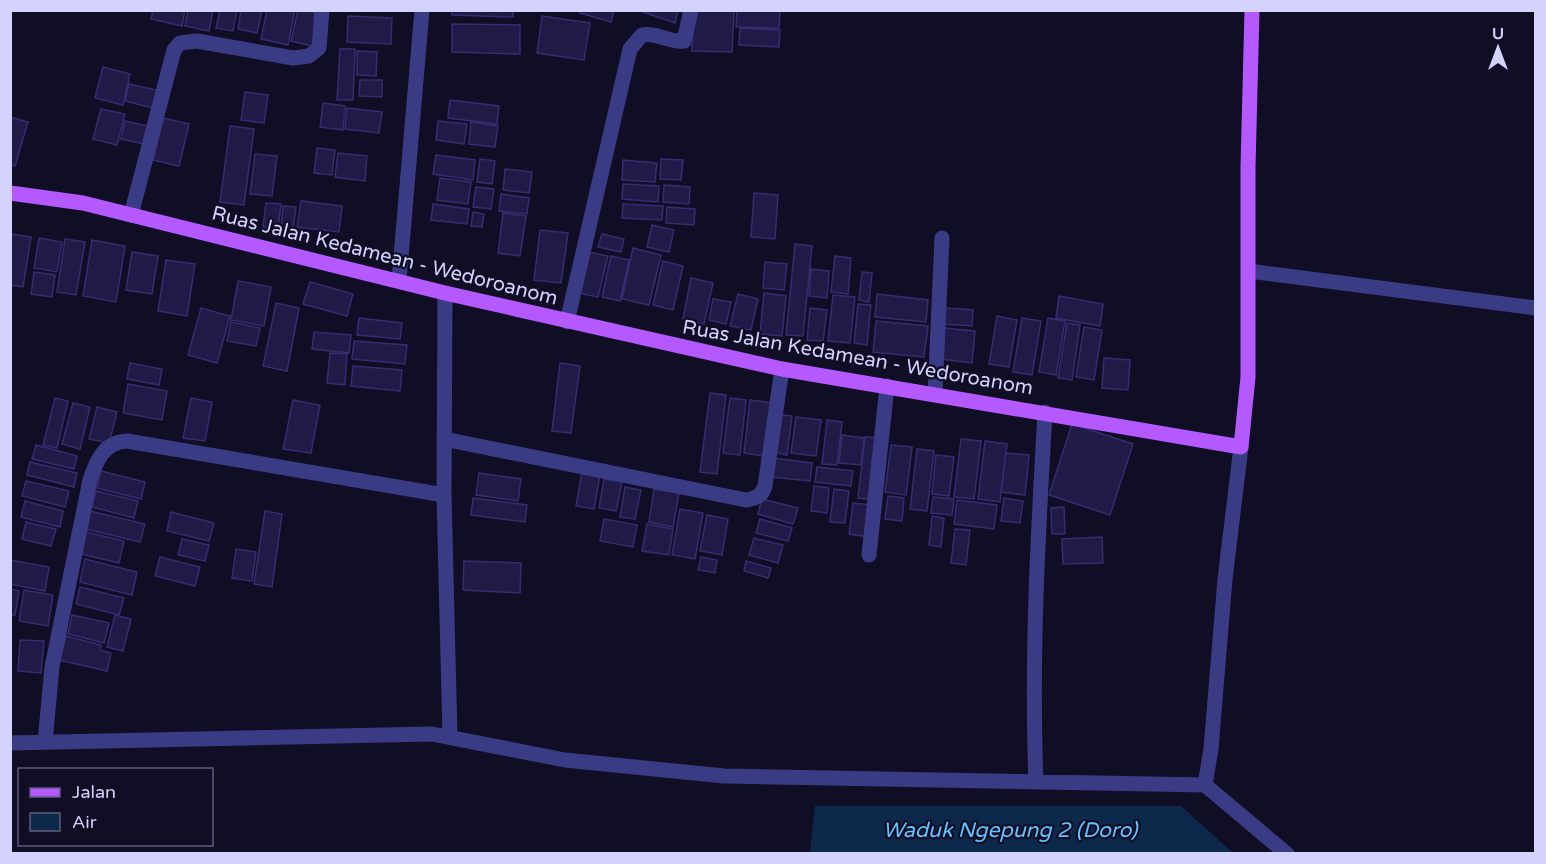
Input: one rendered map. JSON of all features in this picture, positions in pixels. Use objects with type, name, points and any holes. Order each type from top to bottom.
[{"type":"main road","points":[[1240,447],[1248,377],[1248,167],[1252,10]]},
{"type":"main road","name":"Ruas Jalan Kedamean - Wedoroanom","points":[[10,193],[83,203],[445,293],[782,369],[1240,447]]},
{"type":"street","points":[[131,215],[174,50],[180,43],[197,41],[293,58],[309,57],[319,48],[322,10]]},
{"type":"street","points":[[399,280],[422,10]]},
{"type":"street","points":[[567,321],[630,49],[642,35],[652,33],[677,42],[684,41],[691,10]]},
{"type":"street","points":[[935,394],[942,238]]},
{"type":"street","points":[[1249,271],[1536,308]]},
{"type":"street","points":[[445,293],[444,495],[450,737]]},
{"type":"street","points":[[444,440],[746,500],[756,499],[763,493],[765,486],[782,369]]},
{"type":"street","points":[[869,555],[887,386]]},
{"type":"street","points":[[1036,782],[1033,715],[1036,591],[1045,412]]},
{"type":"street","points":[[45,742],[52,667],[90,480],[96,461],[113,444],[127,441],[444,495]]},
{"type":"street","points":[[1205,785],[1211,749],[1225,579],[1240,447]]},
{"type":"street","points":[[10,743],[432,734],[565,760],[724,776],[1205,785],[1287,854]]},
{"type":"water","name":"Waduk Ngepung 2 (Doro)","points":[[815,806],[1181,806],[1233,853],[810,853]]},
{"type":"building","points":[[153,10],[185,10],[182,26],[151,19]]},
{"type":"building","points":[[188,10],[213,10],[209,31],[185,26]]},
{"type":"building","points":[[220,10],[237,10],[233,31],[216,28]]},
{"type":"building","points":[[241,10],[262,10],[257,33],[238,29]]},
{"type":"building","points":[[267,10],[295,10],[288,45],[261,39]]},
{"type":"building","points":[[298,10],[319,13],[312,46],[291,41]]},
{"type":"building","points":[[452,10],[513,10],[513,17],[452,15]]},
{"type":"building","points":[[581,10],[614,10],[611,22],[580,13]]},
{"type":"building","points":[[637,10],[678,10],[675,23]]},
{"type":"building","points":[[694,10],[734,10],[732,52],[692,51]]},
{"type":"building","points":[[737,10],[780,10],[779,28],[736,27]]},
{"type":"building","points":[[348,16],[392,18],[391,44],[347,42]]},
{"type":"building","points":[[542,16],[590,23],[584,60],[537,53]]},
{"type":"building","points":[[452,24],[520,25],[520,54],[452,52]]},
{"type":"building","points":[[740,28],[780,30],[779,47],[739,45]]},
{"type":"building","points":[[340,49],[355,49],[353,100],[337,100]]},
{"type":"building","points":[[357,51],[377,52],[376,76],[357,75]]},
{"type":"building","points":[[103,67],[130,74],[123,105],[95,98]]},
{"type":"building","points":[[360,80],[382,80],[382,97],[359,96]]},
{"type":"building","points":[[129,84],[161,91],[157,109],[125,101]]},
{"type":"building","points":[[245,92],[268,95],[264,123],[241,120]]},
{"type":"building","points":[[450,100],[499,106],[497,124],[448,118]]},
{"type":"building","points":[[323,103],[345,106],[343,130],[320,127]]},
{"type":"building","points":[[347,108],[382,112],[379,133],[345,129]]},
{"type":"building","points":[[101,109],[125,114],[117,145],[93,139]]},
{"type":"building","points":[[10,117],[28,122],[15,166],[10,165]]},
{"type":"building","points":[[163,118],[189,124],[179,166],[153,160]]},
{"type":"building","points":[[125,121],[148,126],[144,144],[121,139]]},
{"type":"building","points":[[438,121],[467,124],[464,144],[436,140]]},
{"type":"building","points":[[471,122],[498,126],[495,147],[469,144]]},
{"type":"building","points":[[230,126],[254,129],[244,205],[220,202]]},
{"type":"building","points":[[317,148],[335,150],[332,175],[314,173]]},
{"type":"building","points":[[338,153],[367,156],[365,181],[335,177]]},
{"type":"building","points":[[255,154],[277,156],[272,196],[250,194]]},
{"type":"building","points":[[436,155],[475,160],[473,180],[433,174]]},
{"type":"building","points":[[480,159],[495,161],[492,184],[477,182]]},
{"type":"building","points":[[661,159],[683,160],[681,180],[660,179]]},
{"type":"building","points":[[623,160],[657,163],[655,182],[622,180]]},
{"type":"building","points":[[505,169],[532,172],[529,193],[503,190]]},
{"type":"building","points":[[440,178],[471,182],[468,204],[437,200]]},
{"type":"building","points":[[623,184],[659,186],[658,202],[622,199]]},
{"type":"building","points":[[664,185],[690,187],[689,204],[663,202]]},
{"type":"building","points":[[476,187],[494,189],[491,209],[473,207]]},
{"type":"building","points":[[754,193],[778,195],[775,239],[751,237]]},
{"type":"building","points":[[501,194],[529,198],[527,214],[499,211]]},
{"type":"building","points":[[301,201],[342,206],[339,232],[297,227]]},
{"type":"building","points":[[266,203],[281,204],[278,229],[263,227]]},
{"type":"building","points":[[433,204],[469,209],[467,224],[431,220]]},
{"type":"building","points":[[623,204],[663,206],[662,220],[622,218]]},
{"type":"building","points":[[283,206],[296,207],[293,228],[281,227]]},
{"type":"building","points":[[667,207],[695,209],[694,225],[666,223]]},
{"type":"building","points":[[473,212],[484,214],[482,227],[471,226]]},
{"type":"building","points":[[503,213],[526,216],[520,256],[498,253]]},
{"type":"building","points":[[652,225],[674,230],[669,252],[647,247]]},
{"type":"building","points":[[540,230],[568,233],[561,283],[534,280]]},
{"type":"building","points":[[10,234],[31,237],[23,287],[10,285]]},
{"type":"building","points":[[602,234],[624,239],[621,252],[598,247]]},
{"type":"building","points":[[39,238],[62,242],[57,272],[34,268]]},
{"type":"building","points":[[65,239],[85,242],[76,295],[57,292]]},
{"type":"building","points":[[92,240],[125,246],[116,302],[83,296]]},
{"type":"building","points":[[795,244],[812,246],[803,336],[786,335]]},
{"type":"building","points":[[633,248],[661,255],[649,305],[622,299]]},
{"type":"building","points":[[132,252],[158,256],[152,294],[126,290]]},
{"type":"building","points":[[588,252],[608,256],[598,297],[578,293]]},
{"type":"building","points":[[611,256],[629,260],[620,301],[602,297]]},
{"type":"building","points":[[835,256],[851,258],[848,294],[831,292]]},
{"type":"building","points":[[166,260],[195,264],[187,316],[158,311]]},
{"type":"building","points":[[663,261],[683,266],[673,310],[653,305]]},
{"type":"building","points":[[765,262],[787,264],[784,290],[763,288]]},
{"type":"building","points":[[811,269],[829,271],[827,298],[809,296]]},
{"type":"building","points":[[34,272],[55,275],[52,297],[31,294]]},
{"type":"building","points":[[862,272],[872,273],[869,302],[859,300]]},
{"type":"building","points":[[691,278],[713,283],[704,324],[683,319]]},
{"type":"building","points":[[238,281],[271,287],[264,326],[231,320]]},
{"type":"building","points":[[310,282],[353,294],[347,316],[303,304]]},
{"type":"building","points":[[764,293],[786,296],[782,336],[760,334]]},
{"type":"building","points":[[738,294],[758,299],[751,330],[730,326]]},
{"type":"building","points":[[877,294],[928,300],[926,322],[875,317]]},
{"type":"building","points":[[833,295],[855,297],[850,343],[828,341]]},
{"type":"building","points":[[1059,296],[1103,304],[1100,326],[1056,318]]},
{"type":"building","points":[[713,299],[731,302],[726,324],[709,320]]},
{"type":"building","points":[[276,303],[299,308],[287,371],[263,366]]},
{"type":"building","points":[[858,304],[871,305],[867,345],[854,343]]},
{"type":"building","points":[[201,308],[230,316],[217,363],[188,355]]},
{"type":"building","points":[[810,308],[827,310],[823,341],[807,340]]},
{"type":"building","points":[[946,308],[973,310],[972,326],[944,324]]},
{"type":"building","points":[[997,316],[1017,320],[1009,367],[989,364]]},
{"type":"building","points":[[359,318],[402,323],[400,339],[357,335]]},
{"type":"building","points":[[1022,318],[1041,321],[1032,375],[1013,372]]},
{"type":"building","points":[[1048,318],[1065,321],[1056,375],[1039,372]]},
{"type":"building","points":[[876,321],[928,326],[924,357],[873,352]]},
{"type":"building","points":[[231,322],[260,328],[256,346],[227,341]]},
{"type":"building","points":[[1067,323],[1080,325],[1072,380],[1058,378]]},
{"type":"building","points":[[1084,327],[1102,330],[1094,380],[1076,377]]},
{"type":"building","points":[[944,328],[975,331],[972,363],[941,359]]},
{"type":"building","points":[[314,332],[351,335],[349,353],[312,349]]},
{"type":"building","points":[[354,341],[407,345],[405,364],[352,359]]},
{"type":"building","points":[[330,353],[347,354],[345,385],[327,383]]},
{"type":"building","points":[[1104,358],[1130,360],[1128,390],[1102,388]]},
{"type":"building","points":[[130,363],[162,369],[159,385],[127,379]]},
{"type":"building","points":[[560,363],[580,366],[571,433],[552,431]]},
{"type":"building","points":[[353,366],[402,370],[400,391],[351,386]]},
{"type":"building","points":[[128,384],[167,391],[162,420],[123,413]]},
{"type":"building","points":[[710,393],[726,395],[717,474],[700,472]]},
{"type":"building","points":[[55,398],[68,401],[57,448],[43,445]]},
{"type":"building","points":[[191,398],[212,402],[205,441],[183,438]]},
{"type":"building","points":[[730,398],[746,400],[740,455],[723,453]]},
{"type":"building","points":[[293,400],[320,405],[311,453],[283,449]]},
{"type":"building","points":[[750,400],[775,403],[768,457],[744,453]]},
{"type":"building","points":[[73,403],[90,407],[80,449],[62,444]]},
{"type":"building","points":[[97,407],[117,412],[109,443],[89,439]]},
{"type":"building","points":[[781,415],[792,416],[787,455],[776,453]]},
{"type":"building","points":[[796,417],[821,420],[816,456],[791,453]]},
{"type":"building","points":[[827,420],[842,422],[837,465],[822,464]]},
{"type":"building","points":[[1072,424],[1133,444],[1110,515],[1049,495]]},
{"type":"building","points":[[842,435],[864,438],[861,465],[839,463]]},
{"type":"building","points":[[865,437],[881,438],[873,500],[858,498]]},
{"type":"building","points":[[961,439],[981,441],[974,499],[954,497]]},
{"type":"building","points":[[985,441],[1007,444],[1000,502],[978,499]]},
{"type":"building","points":[[36,445],[77,456],[74,469],[32,459]]},
{"type":"building","points":[[891,445],[912,447],[906,495],[885,492]]},
{"type":"building","points":[[917,449],[934,451],[927,511],[910,509]]},
{"type":"building","points":[[1006,453],[1029,455],[1025,495],[1001,492]]},
{"type":"building","points":[[936,455],[954,457],[949,496],[932,494]]},
{"type":"building","points":[[773,458],[812,463],[810,481],[771,477]]},
{"type":"building","points":[[30,462],[77,473],[74,487],[27,475]]},
{"type":"building","points":[[817,467],[853,471],[851,486],[815,482]]},
{"type":"building","points":[[101,471],[145,482],[141,499],[97,488]]},
{"type":"building","points":[[582,472],[600,475],[594,509],[576,506]]},
{"type":"building","points":[[479,473],[521,479],[518,501],[476,495]]},
{"type":"building","points":[[604,479],[622,482],[616,511],[599,508]]},
{"type":"building","points":[[26,481],[69,491],[65,507],[22,496]]},
{"type":"building","points":[[814,486],[829,488],[827,513],[811,511]]},
{"type":"building","points":[[625,487],[641,490],[635,519],[620,517]]},
{"type":"building","points":[[654,489],[679,493],[673,527],[649,522]]},
{"type":"building","points":[[834,489],[849,491],[845,523],[830,522]]},
{"type":"building","points":[[96,491],[138,501],[134,518],[92,507]]},
{"type":"building","points":[[888,496],[904,498],[902,521],[885,519]]},
{"type":"building","points":[[933,497],[954,499],[952,515],[931,513]]},
{"type":"building","points":[[473,498],[527,505],[525,522],[471,515]]},
{"type":"building","points":[[1004,498],[1023,501],[1020,523],[1001,521]]},
{"type":"building","points":[[762,499],[798,508],[793,524],[758,514]]},
{"type":"building","points":[[957,500],[997,505],[994,529],[954,524]]},
{"type":"building","points":[[25,501],[63,511],[60,527],[21,517]]},
{"type":"building","points":[[853,503],[872,505],[868,537],[849,534]]},
{"type":"building","points":[[1064,507],[1065,534],[1052,534],[1051,508]]},
{"type":"building","points":[[680,509],[703,513],[695,559],[672,555]]},
{"type":"building","points":[[90,511],[145,524],[140,542],[86,529]]},
{"type":"building","points":[[265,511],[282,514],[272,587],[254,584]]},
{"type":"building","points":[[171,512],[214,523],[209,541],[167,531]]},
{"type":"building","points":[[707,515],[728,519],[722,555],[700,551]]},
{"type":"building","points":[[932,516],[944,518],[941,547],[929,545]]},
{"type":"building","points":[[604,519],[637,525],[633,547],[600,541]]},
{"type":"building","points":[[760,519],[792,528],[788,541],[756,533]]},
{"type":"building","points":[[26,522],[56,529],[51,546],[22,539]]},
{"type":"building","points":[[647,524],[673,529],[669,555],[642,551]]},
{"type":"building","points":[[955,529],[970,530],[966,565],[951,563]]},
{"type":"building","points":[[86,532],[124,541],[119,563],[81,554]]},
{"type":"building","points":[[1102,537],[1103,563],[1063,564],[1062,539]]},
{"type":"building","points":[[754,538],[783,545],[778,563],[749,555]]},
{"type":"building","points":[[182,539],[209,545],[205,561],[178,555]]},
{"type":"building","points":[[236,549],[256,552],[252,581],[232,578]]},
{"type":"building","points":[[160,557],[200,567],[195,586],[155,576]]},
{"type":"building","points":[[701,557],[717,560],[715,573],[698,570]]},
{"type":"building","points":[[85,559],[137,572],[132,595],[80,582]]},
{"type":"building","points":[[10,560],[49,567],[45,591],[10,584]]},
{"type":"building","points":[[464,561],[521,563],[520,593],[463,590]]},
{"type":"building","points":[[746,561],[771,568],[768,578],[744,571]]},
{"type":"building","points":[[80,587],[124,598],[119,615],[76,604]]},
{"type":"building","points":[[10,589],[19,591],[15,615],[10,615]]},
{"type":"building","points":[[24,590],[53,595],[48,626],[19,621]]},
{"type":"building","points":[[72,615],[109,623],[104,643],[68,634]]},
{"type":"building","points":[[115,615],[131,619],[123,651],[107,647]]},
{"type":"building","points":[[66,636],[101,645],[100,650],[111,653],[107,671],[59,660]]},
{"type":"building","points":[[20,640],[44,641],[41,673],[18,671]]}]
